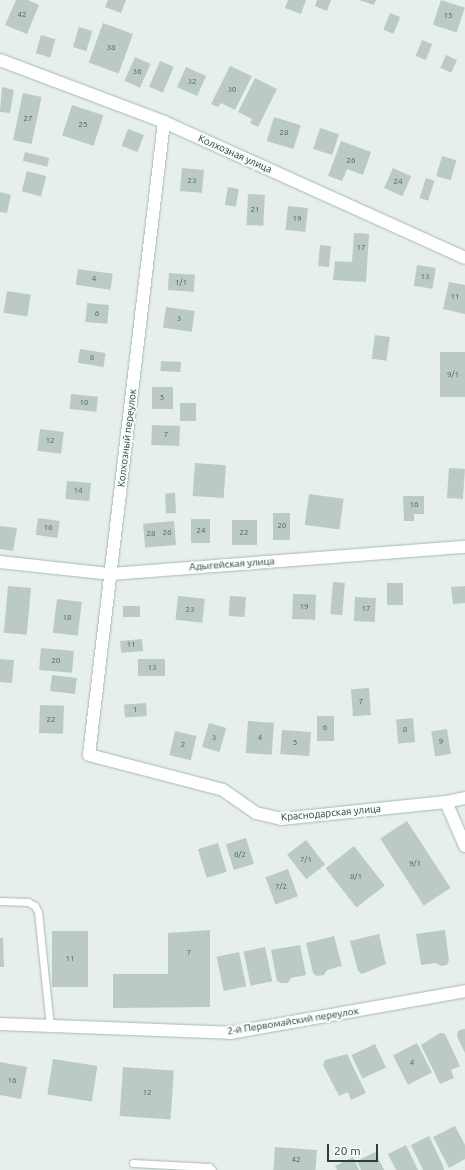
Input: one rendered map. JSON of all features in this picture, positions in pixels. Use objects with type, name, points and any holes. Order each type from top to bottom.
[{"type":"street","name":"Колхозная улица","points":[[0,60],[164,122],[465,258]]},
{"type":"street","name":"Колхозный переулок","points":[[89,755],[164,122]]},
{"type":"street","name":"Адыгейская улица","points":[[0,562],[111,574],[465,547]]},
{"type":"street","name":"Краснодарская улица","points":[[89,755],[223,790],[256,813],[281,819],[446,802],[465,798]]},
{"type":"street","points":[[446,802],[465,846]]},
{"type":"street","name":"2-й Первомайский переулок","points":[[0,1024],[230,1033],[465,991]]},
{"type":"lane","points":[[0,901],[28,902],[35,906],[38,912],[50,1027]]},
{"type":"lane","points":[[133,1163],[209,1167],[212,1170]]},
{"type":"building","points":[[16,0],[28,0],[39,5],[27,34],[5,25]]},
{"type":"building","points":[[108,0],[126,0],[121,13],[105,7]]},
{"type":"building","points":[[288,0],[306,0],[301,14],[285,8]]},
{"type":"building","points":[[317,0],[331,0],[327,11],[315,6]]},
{"type":"building","points":[[359,0],[376,0],[374,5]]},
{"type":"building","points":[[441,0],[465,8],[457,32],[433,25]]},
{"type":"building","points":[[390,13],[400,17],[393,34],[383,30]]},
{"type":"building","points":[[103,23],[133,34],[119,73],[89,62]]},
{"type":"building","points":[[79,27],[92,31],[86,51],[73,47]]},
{"type":"building","points":[[41,35],[55,39],[50,57],[36,53]]},
{"type":"building","points":[[422,40],[432,44],[426,60],[416,56]]},
{"type":"building","points":[[446,55],[457,60],[451,73],[440,68]]},
{"type":"building","points":[[135,57],[151,64],[140,88],[124,81]]},
{"type":"building","points":[[160,61],[174,67],[163,93],[149,87]]},
{"type":"building","points":[[230,66],[252,76],[235,110],[221,103],[218,107],[211,104]]},
{"type":"building","points":[[186,67],[206,76],[197,96],[177,87]]},
{"type":"building","points":[[255,78],[277,89],[258,127],[250,123],[252,119],[238,112]]},
{"type":"building","points":[[2,87],[14,90],[10,113],[0,112]]},
{"type":"building","points":[[23,93],[42,97],[32,144],[13,140]]},
{"type":"building","points":[[72,105],[103,115],[93,146],[62,135]]},
{"type":"building","points":[[274,117],[301,125],[293,149],[267,141]]},
{"type":"building","points":[[320,128],[339,134],[332,155],[313,149]]},
{"type":"building","points":[[128,129],[144,135],[137,152],[122,146]]},
{"type":"building","points":[[341,141],[371,152],[363,175],[347,169],[342,181],[328,176]]},
{"type":"building","points":[[25,152],[49,158],[47,167],[23,161]]},
{"type":"building","points":[[442,156],[456,160],[451,180],[436,176]]},
{"type":"building","points":[[182,168],[204,170],[202,193],[180,191]]},
{"type":"building","points":[[393,168],[411,176],[402,196],[384,188]]},
{"type":"building","points":[[27,171],[46,176],[41,196],[22,191]]},
{"type":"building","points":[[426,178],[435,181],[428,201],[420,198]]},
{"type":"building","points":[[228,187],[239,189],[236,207],[225,205]]},
{"type":"building","points":[[0,192],[11,195],[7,213],[0,212]]},
{"type":"building","points":[[248,194],[265,195],[263,226],[246,225]]},
{"type":"building","points":[[288,206],[308,208],[305,232],[285,230]]},
{"type":"building","points":[[354,233],[369,234],[366,282],[333,280],[335,261],[352,262]]},
{"type":"building","points":[[320,245],[331,246],[329,267],[318,266]]},
{"type":"building","points":[[417,265],[436,268],[432,289],[414,286]]},
{"type":"building","points":[[78,269],[113,274],[110,290],[76,285]]},
{"type":"building","points":[[169,273],[195,275],[194,292],[168,290]]},
{"type":"building","points":[[449,282],[465,285],[465,314],[443,309]]},
{"type":"building","points":[[7,291],[31,295],[27,316],[4,313]]},
{"type":"building","points":[[87,303],[109,305],[107,324],[85,322]]},
{"type":"building","points":[[166,307],[195,311],[192,332],[163,328]]},
{"type":"building","points":[[375,335],[390,337],[387,361],[372,359]]},
{"type":"building","points":[[80,349],[106,353],[103,367],[78,363]]},
{"type":"building","points":[[440,352],[465,352],[465,397],[440,397]]},
{"type":"building","points":[[161,361],[181,362],[180,372],[160,371]]},
{"type":"building","points":[[152,387],[173,387],[173,409],[152,409]]},
{"type":"building","points":[[71,394],[98,397],[96,412],[69,409]]},
{"type":"building","points":[[180,403],[196,403],[196,421],[180,421]]},
{"type":"building","points":[[152,425],[180,426],[179,446],[151,445]]},
{"type":"building","points":[[40,429],[64,432],[61,454],[37,451]]},
{"type":"building","points":[[195,463],[226,465],[224,498],[193,496]]},
{"type":"building","points":[[449,468],[465,469],[463,499],[447,498]]},
{"type":"building","points":[[67,481],[91,483],[89,501],[65,499]]},
{"type":"building","points":[[175,493],[176,513],[166,513],[165,494]]},
{"type":"building","points":[[309,494],[344,499],[339,530],[305,525]]},
{"type":"building","points":[[403,496],[424,496],[424,514],[414,514],[414,521],[404,521]]},
{"type":"building","points":[[273,513],[290,513],[290,540],[273,540]]},
{"type":"building","points":[[38,518],[60,521],[57,538],[36,535]]},
{"type":"building","points":[[191,519],[210,519],[210,543],[191,543]]},
{"type":"building","points":[[232,520],[257,520],[257,545],[232,545]]},
{"type":"building","points":[[174,521],[176,545],[145,548],[143,524]]},
{"type":"building","points":[[0,526],[17,528],[13,551],[0,549]]},
{"type":"building","points":[[333,582],[345,583],[342,615],[330,614]]},
{"type":"building","points":[[387,583],[403,583],[403,605],[387,605]]},
{"type":"building","points":[[8,586],[31,588],[27,635],[4,633]]},
{"type":"building","points":[[465,586],[465,603],[453,604],[451,587]]},
{"type":"building","points":[[293,594],[316,595],[315,620],[292,619]]},
{"type":"building","points":[[178,596],[205,599],[202,623],[175,620]]},
{"type":"building","points":[[230,596],[246,597],[245,617],[229,616]]},
{"type":"building","points":[[355,597],[376,598],[375,622],[354,621]]},
{"type":"building","points":[[57,599],[82,602],[78,636],[53,633]]},
{"type":"building","points":[[123,606],[140,606],[140,617],[123,617]]},
{"type":"building","points":[[142,639],[143,651],[121,653],[120,641]]},
{"type":"building","points":[[41,648],[74,651],[72,673],[39,670]]},
{"type":"building","points":[[0,659],[14,660],[12,683],[0,682]]},
{"type":"building","points":[[138,659],[165,659],[165,676],[138,676]]},
{"type":"building","points":[[52,675],[77,678],[75,694],[50,691]]},
{"type":"building","points":[[369,688],[371,715],[353,716],[351,689]]},
{"type":"building","points":[[146,703],[147,716],[125,718],[124,705]]},
{"type":"building","points":[[40,705],[64,706],[63,734],[39,733]]},
{"type":"building","points":[[317,716],[334,716],[334,741],[317,741]]},
{"type":"building","points":[[413,718],[415,742],[398,743],[396,719]]},
{"type":"building","points":[[248,721],[274,723],[272,755],[246,753]]},
{"type":"building","points":[[209,723],[226,728],[219,752],[202,747]]},
{"type":"building","points":[[447,729],[451,754],[435,756],[431,732]]},
{"type":"building","points":[[282,730],[311,732],[309,756],[280,754]]},
{"type":"building","points":[[175,731],[196,736],[191,760],[169,755]]},
{"type":"building","points":[[407,821],[451,888],[424,906],[380,838]]},
{"type":"building","points":[[246,838],[254,864],[234,870],[226,844]]},
{"type":"building","points":[[306,840],[325,864],[306,879],[287,855]]},
{"type":"building","points":[[218,843],[227,872],[207,878],[198,849]]},
{"type":"building","points":[[354,846],[385,885],[356,908],[326,868]]},
{"type":"building","points":[[288,869],[298,896],[275,904],[265,877]]},
{"type":"building","points":[[210,930],[210,1007],[113,1008],[113,974],[168,974],[168,933]]},
{"type":"building","points":[[445,930],[449,960],[447,965],[441,966],[436,963],[421,965],[416,934]]},
{"type":"building","points":[[52,931],[88,931],[88,987],[52,987]]},
{"type":"building","points":[[379,934],[386,964],[362,974],[358,971],[350,941]]},
{"type":"building","points":[[334,936],[342,966],[327,970],[324,975],[317,976],[313,973],[306,943]]},
{"type":"building","points":[[0,938],[3,938],[4,967],[0,967]]},
{"type":"building","points":[[300,945],[306,975],[291,978],[288,983],[281,983],[277,981],[271,950]]},
{"type":"building","points":[[265,947],[272,981],[251,986],[243,952]]},
{"type":"building","points":[[239,952],[246,986],[224,991],[217,957]]},
{"type":"building","points":[[465,1029],[465,1053],[457,1036],[458,1031]]},
{"type":"building","points":[[440,1033],[445,1034],[460,1066],[451,1070],[454,1078],[440,1084],[421,1045]]},
{"type":"building","points":[[417,1043],[432,1072],[408,1085],[393,1055]]},
{"type":"building","points":[[375,1044],[386,1068],[362,1079],[351,1055]]},
{"type":"building","points":[[347,1054],[366,1093],[351,1100],[348,1092],[339,1096],[323,1065],[325,1060]]},
{"type":"building","points":[[53,1059],[97,1066],[92,1102],[47,1095]]},
{"type":"building","points":[[0,1062],[27,1067],[21,1099],[0,1095]]},
{"type":"building","points":[[123,1067],[174,1071],[170,1119],[120,1116]]},
{"type":"building","points":[[455,1126],[465,1145],[465,1159],[449,1168],[433,1137]]},
{"type":"building","points":[[429,1136],[444,1170],[423,1170],[411,1145]]},
{"type":"building","points":[[406,1145],[418,1170],[396,1170],[388,1154]]},
{"type":"building","points":[[275,1147],[317,1150],[315,1170],[273,1170]]},
{"type":"building","points":[[375,1152],[384,1170],[361,1170],[357,1161]]},
{"type":"building","points":[[353,1157],[359,1170],[337,1170],[335,1166]]}]
